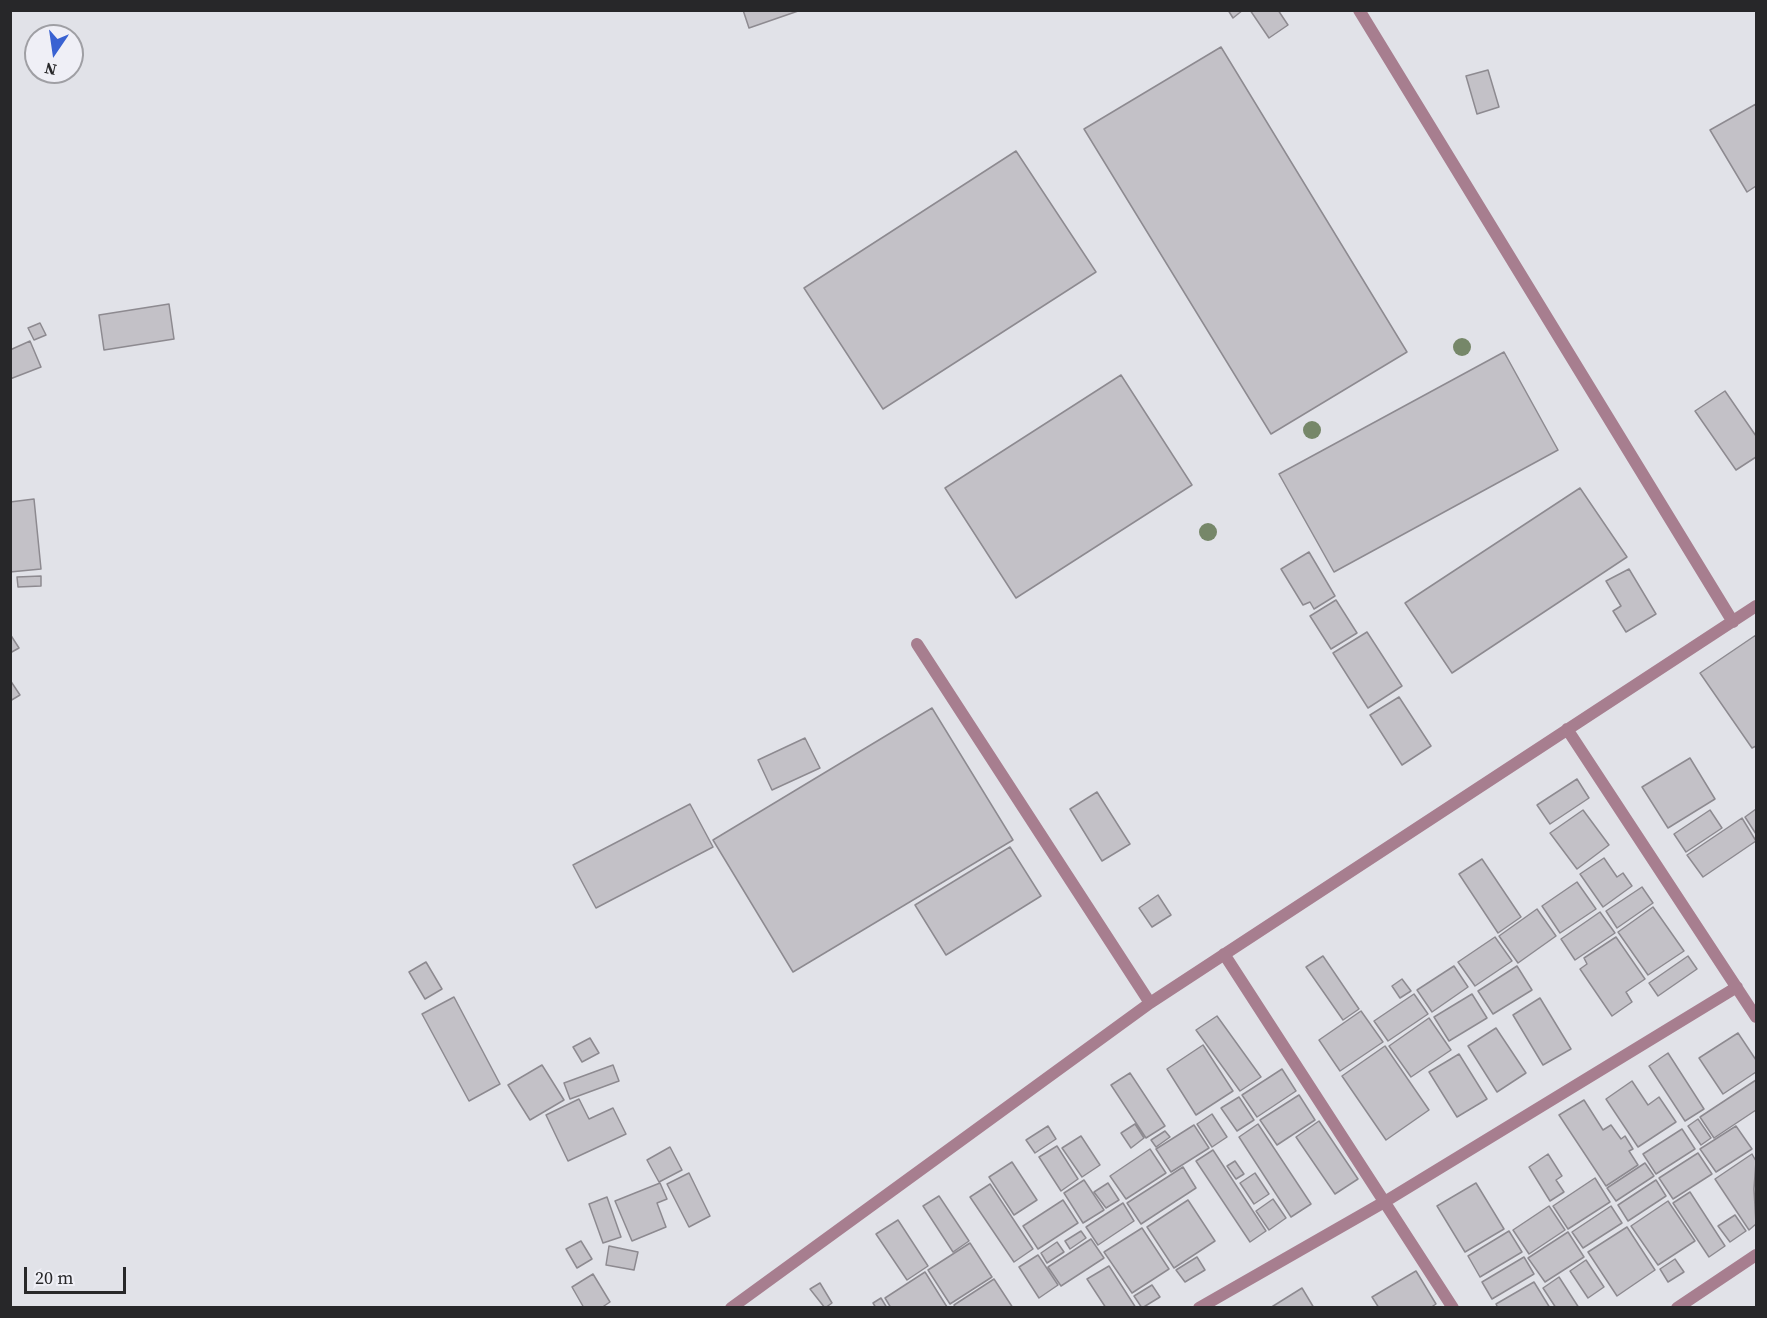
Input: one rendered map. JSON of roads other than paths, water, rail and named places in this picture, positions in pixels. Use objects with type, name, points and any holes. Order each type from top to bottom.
[{"type":"street","points":[[1359,10],[1733,622]]},
{"type":"street","points":[[731,1308],[1150,1003],[1756,606]]},
{"type":"street","points":[[917,644],[1150,1003]]},
{"type":"street","points":[[1567,729],[1756,1017]]},
{"type":"street","points":[[1224,954],[1386,1201],[1453,1308]]},
{"type":"street","points":[[1199,1308],[1386,1201],[1737,987]]},
{"type":"street","points":[[1677,1308],[1756,1255]]}]
